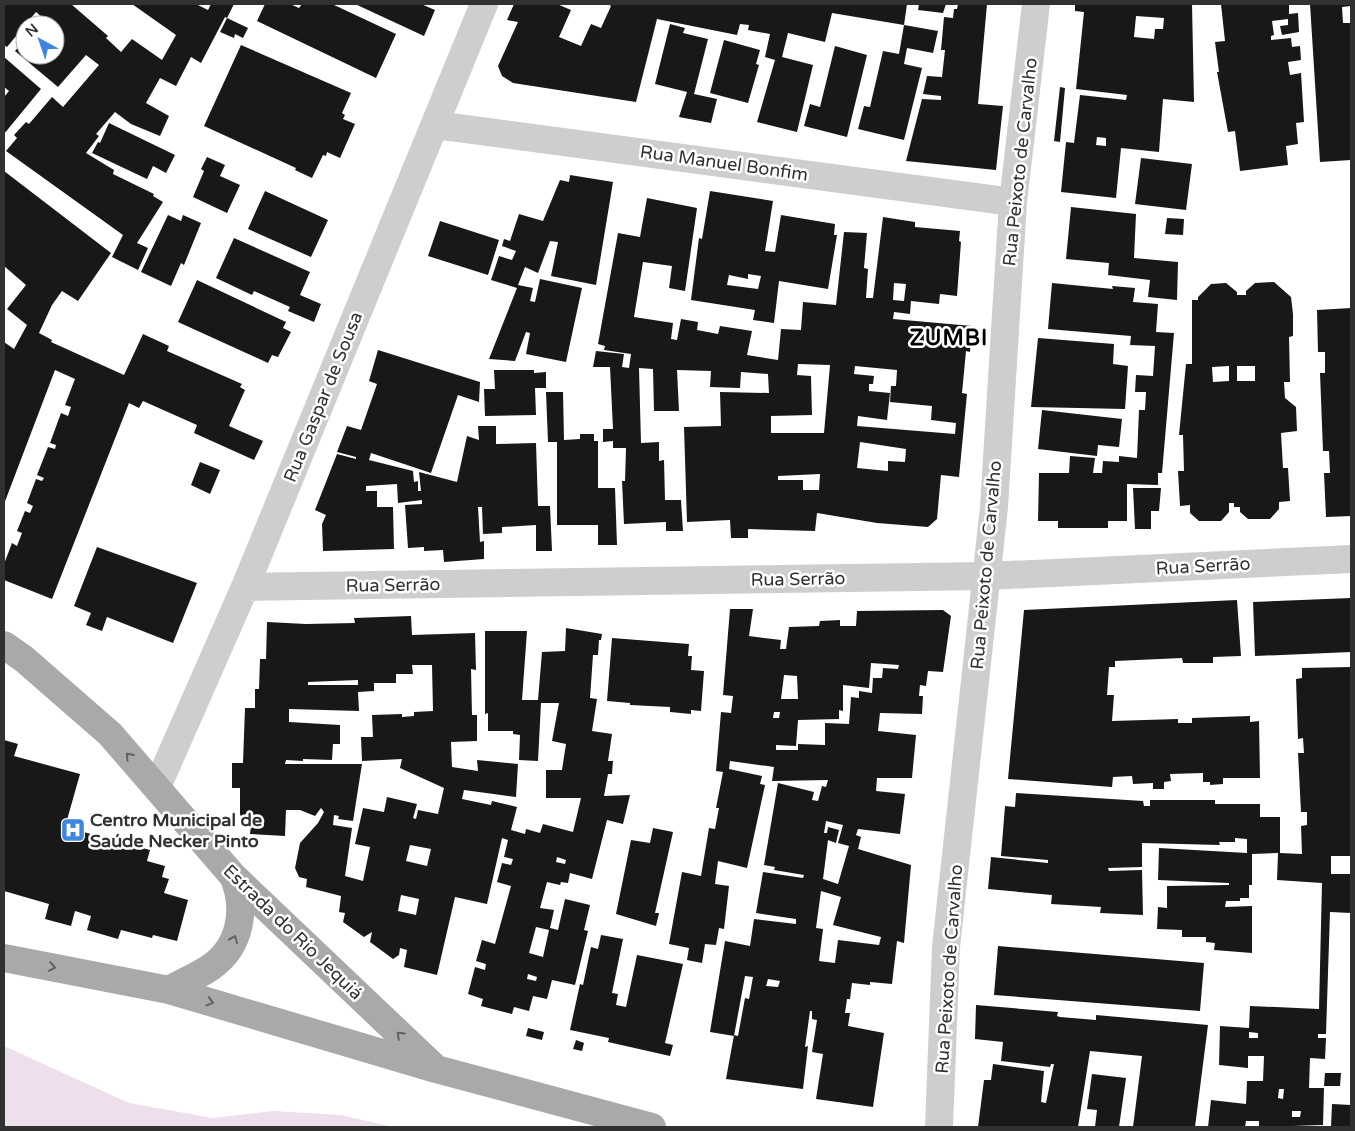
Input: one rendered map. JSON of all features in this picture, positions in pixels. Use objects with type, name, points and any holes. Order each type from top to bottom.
[{"type":"main road","name":"Estrada do Rio Jequiá","points":[[4,645],[24,659],[110,734],[158,787],[233,876],[436,1069]]},
{"type":"main road","points":[[169,990],[212,967],[230,948],[240,919],[241,904],[239,890],[233,876]]},
{"type":"main road","name":"Estrada do Rio Jequiá","points":[[4,958],[169,990],[436,1069],[652,1127]]},
{"type":"street","name":"Rua Gaspar de Sousa","points":[[158,787],[245,587],[484,4]]},
{"type":"street","name":"Rua Peixoto de Carvalho","points":[[939,1127],[946,947],[994,507],[1013,202],[1036,4]]},
{"type":"street","name":"Rua Manuel Bonfim","points":[[435,125],[1013,202]]},
{"type":"street","name":"Rua Serrão","points":[[245,587],[987,576],[1351,559]]},
{"type":"shaded area","points":[[4,1046],[129,1103],[213,1118],[273,1111],[341,1115],[393,1127],[4,1127]]},
{"type":"building","points":[[4,4],[71,4],[108,36],[106,38],[121,52],[132,39],[162,60],[176,35],[132,4],[196,4],[208,10],[211,4],[234,4],[227,18],[225,17],[201,63],[191,57],[176,86],[160,78],[146,103],[169,116],[160,136],[131,124],[115,112],[96,134],[99,136],[86,153],[114,170],[113,174],[154,194],[153,196],[163,202],[137,243],[148,248],[138,270],[112,257],[123,235],[6,151],[17,138],[14,135],[26,122],[29,124],[52,97],[63,107],[99,65],[86,55],[58,87],[32,65],[65,65],[65,15],[40,15],[36,12],[34,15],[15,15],[15,37],[7,47],[4,45]]},
{"type":"building","points":[[265,4],[290,4],[299,8],[302,4],[332,4],[396,34],[376,78],[257,21]]},
{"type":"building","points":[[355,4],[421,4],[435,10],[424,36]]},
{"type":"building","points":[[514,4],[557,4],[571,10],[559,37],[581,46],[591,24],[601,28],[611,6],[608,4],[907,4],[904,25],[832,13],[825,42],[788,33],[782,57],[813,65],[797,132],[757,122],[775,60],[765,57],[770,34],[748,30],[749,25],[740,24],[737,35],[657,19],[636,102],[513,83],[502,76],[498,66],[518,22],[507,20]]},
{"type":"building","points":[[919,4],[946,4],[943,13],[918,10]]},
{"type":"building","points":[[958,4],[987,4],[978,104],[1003,106],[996,170],[906,161],[922,99],[941,100],[941,96],[923,94],[927,76],[942,77],[945,50],[941,50],[944,17],[953,18],[954,9],[957,9]]},
{"type":"building","points":[[1075,4],[1192,4],[1194,102],[1163,99],[1159,152],[1121,148],[1116,198],[1061,192],[1066,142],[1074,143],[1080,95],[1126,100],[1127,95],[1076,89],[1084,12],[1075,11]],"holes":[[[1136,16],[1164,18],[1163,29],[1155,29],[1154,39],[1134,37]],[[1097,137],[1106,138],[1106,146],[1096,145]]]},
{"type":"building","points":[[1221,4],[1289,4],[1289,14],[1298,13],[1299,32],[1282,35],[1280,26],[1288,25],[1288,19],[1272,21],[1274,35],[1271,36],[1271,40],[1291,38],[1292,47],[1300,46],[1301,60],[1288,62],[1290,75],[1301,73],[1304,122],[1296,123],[1298,144],[1286,146],[1288,165],[1240,171],[1235,131],[1228,132],[1217,72],[1219,72],[1215,42],[1225,41]]},
{"type":"building","points":[[1310,4],[1351,4],[1351,6],[1342,7],[1343,23],[1351,23],[1351,160],[1320,162]]},
{"type":"building","points":[[227,18],[248,28],[243,38],[235,34],[234,38],[220,32]]},
{"type":"building","points":[[670,24],[685,28],[683,33],[708,39],[694,94],[717,99],[711,123],[679,117],[687,92],[655,84]]},
{"type":"building","points":[[904,25],[938,31],[933,53],[907,48],[904,64],[922,68],[904,140],[858,129],[864,106],[870,107],[883,51],[899,54]]},
{"type":"building","points":[[724,40],[760,50],[756,64],[759,65],[748,103],[710,93]]},
{"type":"building","points":[[241,45],[351,93],[342,113],[345,115],[343,119],[355,124],[340,158],[327,152],[326,156],[323,155],[312,178],[295,170],[296,168],[204,126]]},
{"type":"building","points":[[835,46],[867,55],[847,137],[804,126],[810,104],[820,107]]},
{"type":"building","points":[[4,57],[41,89],[4,134],[4,97],[9,91],[4,87]]},
{"type":"building","points":[[1060,87],[1065,88],[1060,142],[1054,141]]},
{"type":"building","points":[[109,123],[175,155],[166,173],[153,166],[147,179],[92,153],[98,142],[100,143]]},
{"type":"building","points":[[207,157],[225,165],[220,176],[240,185],[227,213],[193,197],[204,171],[201,169]]},
{"type":"building","points":[[1141,158],[1192,164],[1186,210],[1135,204]]},
{"type":"building","points":[[4,171],[111,253],[78,301],[62,291],[52,305],[39,333],[52,340],[51,342],[124,375],[143,334],[169,346],[167,351],[242,384],[240,387],[245,390],[229,426],[263,441],[254,460],[194,433],[197,425],[143,401],[139,408],[129,403],[52,599],[4,580],[4,564],[12,543],[17,546],[22,533],[17,531],[25,511],[30,513],[33,506],[27,503],[36,479],[42,481],[44,478],[37,475],[48,447],[55,449],[56,445],[50,443],[61,413],[68,416],[71,407],[65,405],[75,379],[55,370],[4,504],[4,342],[14,349],[27,325],[7,309],[26,285],[4,266]]},
{"type":"building","points":[[570,175],[613,182],[596,285],[551,276],[558,242],[550,241],[538,273],[525,267],[518,285],[533,288],[530,301],[535,302],[540,279],[582,288],[566,362],[526,354],[530,333],[526,332],[515,361],[489,359],[517,288],[491,280],[499,256],[512,260],[516,251],[502,246],[504,239],[510,241],[519,214],[543,221],[560,180],[569,182]]},
{"type":"building","points":[[265,191],[328,220],[311,257],[248,229]]},
{"type":"building","points":[[710,191],[773,201],[765,251],[775,252],[781,215],[835,224],[834,235],[837,235],[828,289],[779,281],[774,323],[753,320],[755,310],[691,300],[699,238],[702,239]],"holes":[[[748,274],[761,276],[758,289],[727,285],[729,275],[748,279]]]},
{"type":"building","points":[[647,198],[697,208],[685,291],[669,288],[672,266],[643,262],[634,317],[673,323],[671,339],[677,340],[681,319],[698,322],[697,330],[718,334],[720,326],[752,331],[747,355],[778,360],[781,329],[801,330],[803,302],[836,305],[844,232],[867,233],[864,268],[868,269],[866,298],[873,298],[883,217],[915,222],[915,227],[960,231],[959,241],[961,242],[957,296],[940,294],[939,304],[911,301],[910,314],[894,312],[893,319],[972,326],[970,352],[966,351],[962,393],[967,394],[959,477],[941,475],[937,519],[928,527],[877,523],[817,513],[815,531],[748,529],[748,538],[731,538],[730,520],[687,522],[684,427],[721,426],[720,392],[769,393],[768,374],[741,372],[740,388],[710,387],[711,371],[677,370],[679,411],[654,411],[653,369],[639,368],[641,443],[659,442],[659,461],[664,460],[665,500],[681,500],[683,531],[666,531],[666,522],[624,524],[622,481],[625,481],[626,448],[613,448],[613,441],[603,442],[603,429],[613,429],[610,367],[593,367],[596,351],[624,354],[622,367],[629,368],[631,354],[604,350],[605,346],[598,344],[618,233],[640,237]],"holes":[[[894,283],[906,284],[904,301],[893,300]],[[798,364],[830,365],[824,433],[771,433],[771,416],[812,415],[811,376],[797,375]],[[855,366],[897,370],[896,386],[891,386],[890,402],[932,406],[931,420],[956,423],[955,434],[857,426],[858,416],[887,420],[890,393],[869,391],[869,384],[873,384],[874,376],[854,374]],[[860,442],[906,449],[905,462],[888,461],[888,471],[857,468]],[[820,474],[819,490],[803,490],[803,480],[778,480],[778,476]]]},
{"type":"building","points":[[1071,207],[1136,214],[1134,258],[1178,262],[1177,300],[1148,297],[1150,280],[1108,275],[1109,263],[1066,259]]},
{"type":"building","points":[[168,215],[181,221],[183,215],[201,223],[184,265],[181,263],[171,286],[141,272]]},
{"type":"building","points":[[1167,218],[1184,219],[1183,235],[1165,234]]},
{"type":"building","points":[[440,221],[499,240],[488,275],[428,256]]},
{"type":"building","points":[[234,238],[310,272],[300,295],[321,304],[314,322],[288,311],[290,307],[254,291],[252,295],[216,278]]},
{"type":"building","points":[[197,280],[286,322],[283,328],[291,332],[278,357],[272,355],[268,363],[178,322]]},
{"type":"building","points":[[1274,282],[1291,297],[1293,336],[1289,337],[1290,382],[1284,382],[1285,398],[1296,407],[1297,431],[1281,433],[1283,468],[1288,468],[1290,501],[1279,502],[1279,509],[1270,519],[1248,519],[1240,512],[1240,507],[1234,507],[1234,503],[1229,503],[1229,512],[1221,521],[1199,521],[1190,513],[1190,505],[1180,506],[1178,471],[1184,471],[1183,435],[1179,435],[1186,364],[1192,364],[1192,300],[1198,300],[1198,297],[1211,284],[1226,283],[1237,292],[1237,295],[1246,295],[1246,291],[1255,283]],"holes":[[[1229,366],[1229,381],[1213,382],[1212,367]],[[1237,366],[1255,366],[1255,381],[1237,381]]]},
{"type":"building","points":[[1052,283],[1113,289],[1112,286],[1135,288],[1133,302],[1158,304],[1156,332],[1174,333],[1162,473],[1158,473],[1158,485],[1127,484],[1127,521],[1108,521],[1108,528],[1058,528],[1058,521],[1038,521],[1039,473],[1069,473],[1070,456],[1095,458],[1093,473],[1102,473],[1103,461],[1119,462],[1119,456],[1137,458],[1139,410],[1145,410],[1146,392],[1135,392],[1136,375],[1153,376],[1155,346],[1130,345],[1131,336],[1048,329]]},
{"type":"building","points":[[1351,308],[1351,516],[1326,517],[1324,473],[1330,473],[1329,451],[1323,451],[1320,373],[1325,373],[1325,352],[1318,352],[1317,310]]},
{"type":"building","points":[[1038,338],[1114,344],[1113,364],[1128,366],[1125,409],[1031,407]]},
{"type":"building","points":[[378,350],[480,382],[479,402],[458,395],[431,473],[371,453],[369,460],[413,471],[414,482],[418,481],[418,491],[421,491],[419,472],[457,482],[467,436],[479,440],[478,426],[496,426],[496,444],[536,443],[538,506],[550,506],[552,551],[536,551],[536,525],[502,527],[502,533],[483,534],[482,507],[478,507],[480,542],[484,541],[484,559],[444,562],[443,550],[424,551],[424,547],[408,548],[405,505],[422,504],[422,500],[398,503],[397,484],[366,486],[366,491],[377,491],[377,507],[393,507],[394,549],[323,551],[322,524],[326,515],[315,510],[337,454],[356,459],[356,457],[337,452],[347,426],[361,430],[377,384],[369,381]]},
{"type":"building","points":[[494,370],[534,370],[534,373],[546,372],[546,388],[535,388],[536,415],[485,416],[484,389],[495,389]]},
{"type":"building","points":[[546,392],[563,392],[564,440],[580,439],[580,434],[594,434],[594,441],[598,441],[598,488],[615,488],[617,545],[598,545],[598,525],[557,525],[557,442],[548,442]]},
{"type":"building","points":[[1042,410],[1122,419],[1119,447],[1098,445],[1097,456],[1038,449]]},
{"type":"building","points":[[200,462],[220,470],[210,494],[191,485]]},
{"type":"building","points":[[1133,488],[1161,488],[1159,511],[1151,511],[1151,529],[1135,529]]},
{"type":"building","points":[[97,547],[197,583],[173,643],[107,617],[102,631],[86,625],[91,613],[74,606]]},
{"type":"building","points":[[1351,598],[1351,652],[1255,656],[1253,602]]},
{"type":"building","points":[[1237,600],[1241,656],[1213,657],[1213,663],[1183,663],[1182,658],[1115,661],[1115,667],[1109,667],[1107,695],[1114,695],[1112,721],[1178,719],[1178,723],[1192,723],[1192,718],[1250,716],[1250,722],[1259,721],[1260,778],[1223,778],[1223,784],[1210,785],[1210,782],[1203,782],[1203,773],[1170,774],[1171,781],[1164,782],[1164,789],[1153,789],[1153,783],[1133,784],[1132,776],[1113,777],[1112,787],[1008,779],[1024,610]]},
{"type":"building","points":[[730,609],[753,609],[749,636],[781,640],[780,649],[786,649],[789,627],[819,626],[820,621],[840,620],[840,626],[856,626],[857,611],[943,610],[951,616],[943,672],[928,671],[926,686],[920,685],[919,696],[923,696],[922,714],[880,713],[878,731],[916,735],[912,778],[877,778],[876,791],[905,794],[900,834],[858,829],[856,835],[861,837],[858,849],[911,865],[904,943],[897,941],[892,984],[870,982],[870,985],[852,983],[850,999],[847,999],[845,1013],[850,1013],[848,1026],[884,1033],[873,1107],[816,1099],[823,1054],[812,1052],[817,1020],[812,1019],[812,1011],[810,1011],[805,1047],[808,1046],[803,1089],[726,1079],[734,1036],[710,1032],[725,941],[750,946],[754,919],[796,924],[796,919],[756,913],[763,872],[803,878],[804,875],[774,870],[775,867],[764,865],[778,783],[814,792],[812,800],[818,801],[822,786],[826,787],[828,780],[772,781],[774,767],[730,761],[729,769],[762,776],[760,784],[765,785],[747,868],[718,861],[715,884],[729,886],[724,929],[719,928],[716,945],[705,944],[702,963],[687,960],[689,948],[669,944],[682,872],[701,876],[709,828],[715,829],[719,808],[716,808],[723,772],[716,771],[721,712],[731,713],[733,696],[723,695]],"holes":[[[871,663],[899,665],[898,669],[883,668],[882,678],[873,678],[872,693],[859,691],[859,698],[851,697],[849,724],[825,723],[825,745],[798,744],[798,750],[776,750],[776,745],[796,746],[798,720],[839,719],[839,710],[843,711],[843,685],[869,688]],[[784,675],[797,676],[798,699],[781,699]],[[774,712],[780,712],[779,718],[773,718]],[[826,821],[843,825],[838,843],[849,846],[838,884],[823,879],[828,840],[836,843],[839,830],[828,827],[827,833],[824,833]],[[821,891],[841,897],[833,925],[881,937],[879,945],[838,940],[835,963],[819,961],[823,929],[816,928]],[[745,976],[753,977],[749,999],[745,998],[738,1036],[734,1035]],[[768,979],[780,981],[778,987],[766,986]]]},
{"type":"building","points":[[411,616],[412,635],[475,633],[476,670],[471,669],[472,715],[477,715],[477,741],[451,742],[452,767],[478,771],[477,760],[518,764],[516,797],[464,790],[462,799],[491,805],[492,801],[517,807],[511,830],[525,834],[526,829],[540,833],[543,824],[573,832],[581,798],[546,798],[546,770],[562,770],[566,744],[552,741],[559,703],[541,703],[538,761],[519,760],[520,735],[513,734],[513,731],[488,731],[488,713],[485,714],[485,631],[527,631],[522,700],[538,700],[542,652],[565,651],[566,628],[602,634],[601,640],[599,640],[598,655],[593,655],[590,698],[597,699],[592,731],[612,734],[608,761],[613,761],[612,774],[608,774],[604,796],[630,795],[623,824],[607,820],[592,879],[570,873],[568,883],[561,882],[560,885],[547,882],[540,908],[554,910],[550,928],[558,930],[565,899],[590,905],[584,930],[588,931],[575,985],[552,980],[547,999],[533,996],[529,1011],[514,1007],[512,1014],[481,1006],[483,999],[468,994],[475,967],[485,970],[486,964],[476,961],[482,940],[495,944],[511,886],[497,882],[502,863],[511,865],[513,859],[504,857],[508,840],[502,838],[487,904],[455,897],[437,975],[404,967],[407,950],[400,948],[399,955],[393,959],[370,942],[372,932],[364,937],[343,922],[345,913],[339,912],[341,896],[306,887],[307,879],[299,877],[295,868],[300,843],[318,823],[324,812],[321,808],[315,816],[300,810],[286,810],[285,836],[250,834],[251,825],[244,824],[240,814],[240,788],[232,788],[232,763],[243,763],[245,708],[255,708],[255,689],[259,689],[260,659],[266,659],[267,622],[306,624],[355,623],[354,618]],"holes":[[[412,665],[432,665],[433,711],[414,712],[414,716],[402,717],[402,714],[372,715],[373,737],[361,737],[362,761],[402,759],[400,768],[444,788],[438,814],[418,810],[416,819],[413,818],[417,804],[387,797],[384,812],[363,808],[355,844],[370,847],[363,881],[345,876],[352,828],[333,825],[334,815],[339,816],[338,819],[353,821],[362,764],[285,764],[286,760],[332,760],[333,744],[340,744],[340,725],[289,722],[289,709],[359,711],[358,692],[374,691],[374,683],[396,683],[396,674],[413,674]],[[358,680],[358,685],[308,685],[308,682]],[[410,845],[431,849],[427,866],[406,861]],[[557,857],[566,860],[565,864],[556,862]],[[401,895],[419,899],[416,915],[398,911]],[[536,927],[549,930],[543,957],[529,953]],[[528,974],[537,977],[536,981],[527,979]]]},
{"type":"building","points":[[612,638],[689,644],[688,656],[692,656],[691,670],[704,671],[701,711],[691,710],[691,714],[670,712],[670,707],[630,705],[630,703],[607,701]]},
{"type":"building","points":[[1351,667],[1351,856],[1331,856],[1331,874],[1351,874],[1351,913],[1330,912],[1326,1034],[1318,1034],[1318,1038],[1326,1038],[1325,1059],[1310,1058],[1309,1088],[1324,1088],[1323,1125],[1259,1127],[1259,1121],[1246,1121],[1245,1127],[1208,1127],[1211,1100],[1246,1104],[1247,1081],[1263,1081],[1264,1056],[1248,1056],[1248,1068],[1219,1065],[1220,1026],[1249,1028],[1250,1006],[1319,1009],[1322,883],[1277,880],[1278,853],[1252,854],[1252,885],[1249,885],[1249,898],[1240,898],[1240,901],[1226,901],[1225,907],[1252,906],[1252,953],[1214,950],[1215,943],[1206,942],[1206,937],[1182,937],[1182,930],[1157,929],[1158,907],[1167,908],[1167,886],[1229,885],[1229,883],[1158,880],[1159,848],[1247,853],[1247,839],[1235,838],[1235,842],[1219,842],[1220,845],[1142,843],[1142,867],[1108,868],[1109,871],[1142,870],[1143,915],[1100,913],[1101,907],[1051,904],[1052,895],[988,889],[991,857],[1048,863],[1048,860],[1001,856],[1005,806],[1015,807],[1016,793],[1143,801],[1144,806],[1150,806],[1150,800],[1215,800],[1215,804],[1260,804],[1260,817],[1280,817],[1280,853],[1302,854],[1301,826],[1307,825],[1307,812],[1301,812],[1298,753],[1304,753],[1303,738],[1298,739],[1296,679],[1302,678],[1302,668]],"holes":[[[1249,1032],[1258,1033],[1258,1038],[1249,1038]],[[1279,1089],[1284,1089],[1283,1099],[1278,1098]],[[1292,1111],[1301,1111],[1300,1117],[1292,1117]]]},
{"type":"building","name":"Centro Municipal de Saúde Necker Pinto","points":[[4,740],[18,744],[14,756],[80,774],[65,827],[150,850],[147,861],[165,866],[162,877],[169,879],[164,893],[188,900],[177,941],[153,935],[152,938],[121,930],[118,939],[87,930],[91,916],[75,911],[71,926],[45,919],[49,904],[4,891]]},
{"type":"building","points":[[653,828],[673,832],[655,913],[659,913],[656,926],[616,914],[631,840],[650,843]]},
{"type":"building","points":[[601,935],[623,939],[612,993],[618,994],[616,1005],[626,1007],[637,955],[683,964],[665,1043],[673,1045],[670,1056],[608,1042],[609,1038],[570,1030],[580,984],[583,985],[591,947],[598,949]]},
{"type":"building","points":[[998,946],[1204,963],[1200,1011],[994,995]]},
{"type":"building","points":[[976,1005],[1058,1012],[1057,1016],[1060,1017],[1096,1020],[1096,1015],[1208,1025],[1195,1127],[1133,1127],[1142,1056],[1090,1051],[1078,1127],[978,1127],[984,1080],[991,1080],[993,1064],[1044,1071],[1041,1102],[1046,1103],[1054,1064],[1051,1064],[1050,1067],[1001,1061],[1003,1042],[975,1039]]},
{"type":"building","points":[[528,1028],[544,1032],[542,1040],[526,1036]]},
{"type":"building","points":[[576,1040],[584,1043],[582,1051],[573,1049]]},
{"type":"building","points":[[1325,1073],[1341,1073],[1340,1086],[1324,1086]]},
{"type":"building","points":[[1092,1074],[1126,1078],[1119,1127],[1095,1127],[1097,1110],[1087,1109]]},
{"type":"building","points":[[1332,1104],[1351,1105],[1351,1127],[1331,1127]]},
{"type":"place","name":"Centro Municipal de Saúde Necker Pinto","points":[[73,830]]},
{"type":"district","name":"ZUMBI","points":[[949,337]]}]
